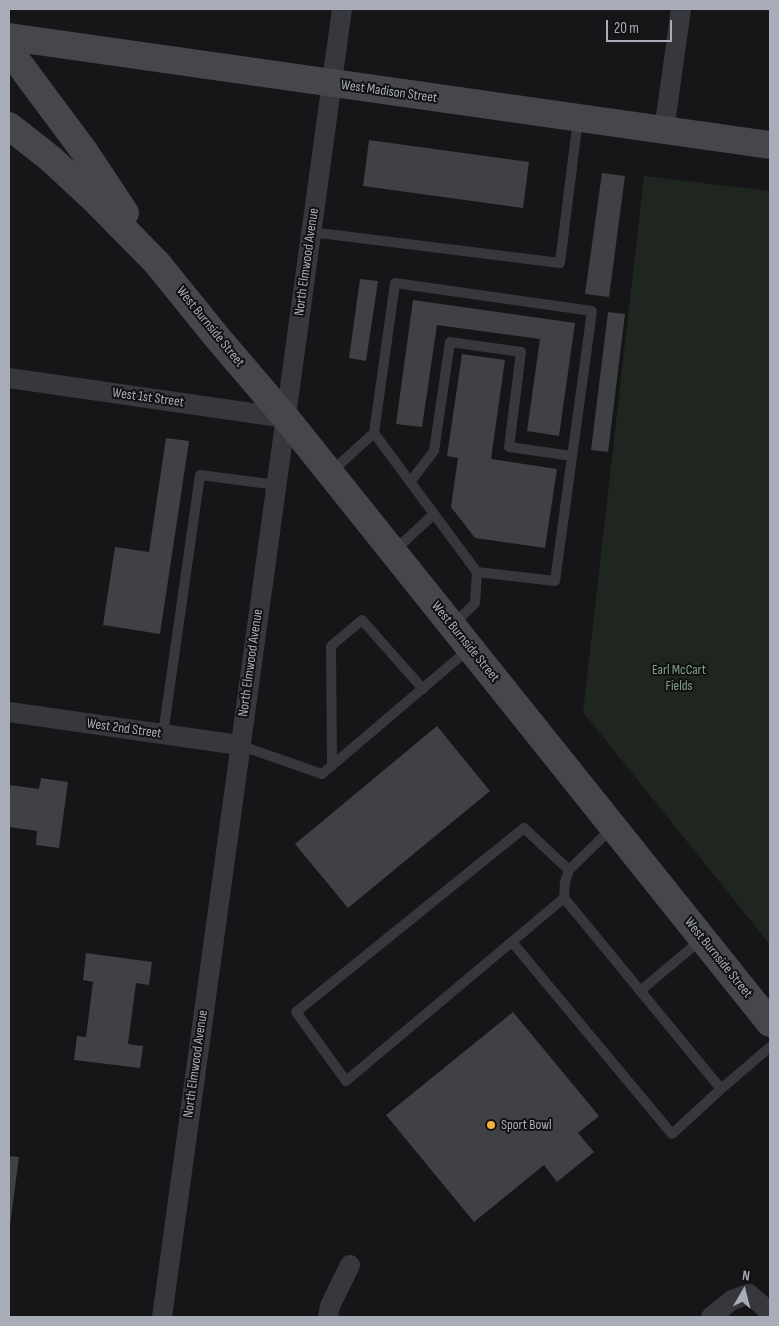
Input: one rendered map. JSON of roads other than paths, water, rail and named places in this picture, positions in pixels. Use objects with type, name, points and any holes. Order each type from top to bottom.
[{"type":"main road","name":"West Madison Street","points":[[9,37],[770,145]]},
{"type":"main road","name":"West Burnside Street","points":[[9,50],[84,150],[157,263]]},
{"type":"main road","name":"West Burnside Street","points":[[9,126],[51,159],[157,263],[330,472],[770,1023]]},
{"type":"street","name":"North Elmwood Avenue","points":[[162,1317],[239,745],[342,9]]},
{"type":"street","points":[[664,131],[681,9]]},
{"type":"street","name":"West 1st Street","points":[[9,378],[286,418]]},
{"type":"street","name":"West 2nd Street","points":[[9,712],[239,745]]},
{"type":"street","points":[[328,1317],[330,1306],[350,1265]]},
{"type":"street","points":[[711,1317],[732,1300],[749,1294],[770,1314]]},
{"type":"lane","points":[[311,232],[560,263],[578,118]]},
{"type":"lane","points":[[330,472],[374,432],[395,283],[592,311],[555,582],[477,572]]},
{"type":"lane","points":[[410,482],[434,451],[450,342],[521,352],[509,447],[572,456]]},
{"type":"lane","points":[[374,432],[477,572],[475,602],[452,626]]},
{"type":"lane","points":[[162,734],[200,474],[276,485]]},
{"type":"lane","points":[[393,552],[434,514]]},
{"type":"lane","points":[[332,766],[331,646],[362,620],[423,689]]},
{"type":"lane","points":[[239,745],[322,774],[470,648]]},
{"type":"lane","points":[[612,827],[569,870],[565,882],[564,898],[721,1089]]},
{"type":"lane","points":[[564,898],[346,1081],[296,1012],[524,828],[569,870]]},
{"type":"lane","points":[[640,991],[702,939]]},
{"type":"lane","points":[[512,942],[672,1134],[770,1047]]},
{"type":"place","name":"Sport Bowl","points":[[491,1125]]},
{"type":"park label","name":"Earl McCart Fields","points":[[679,678]]}]
